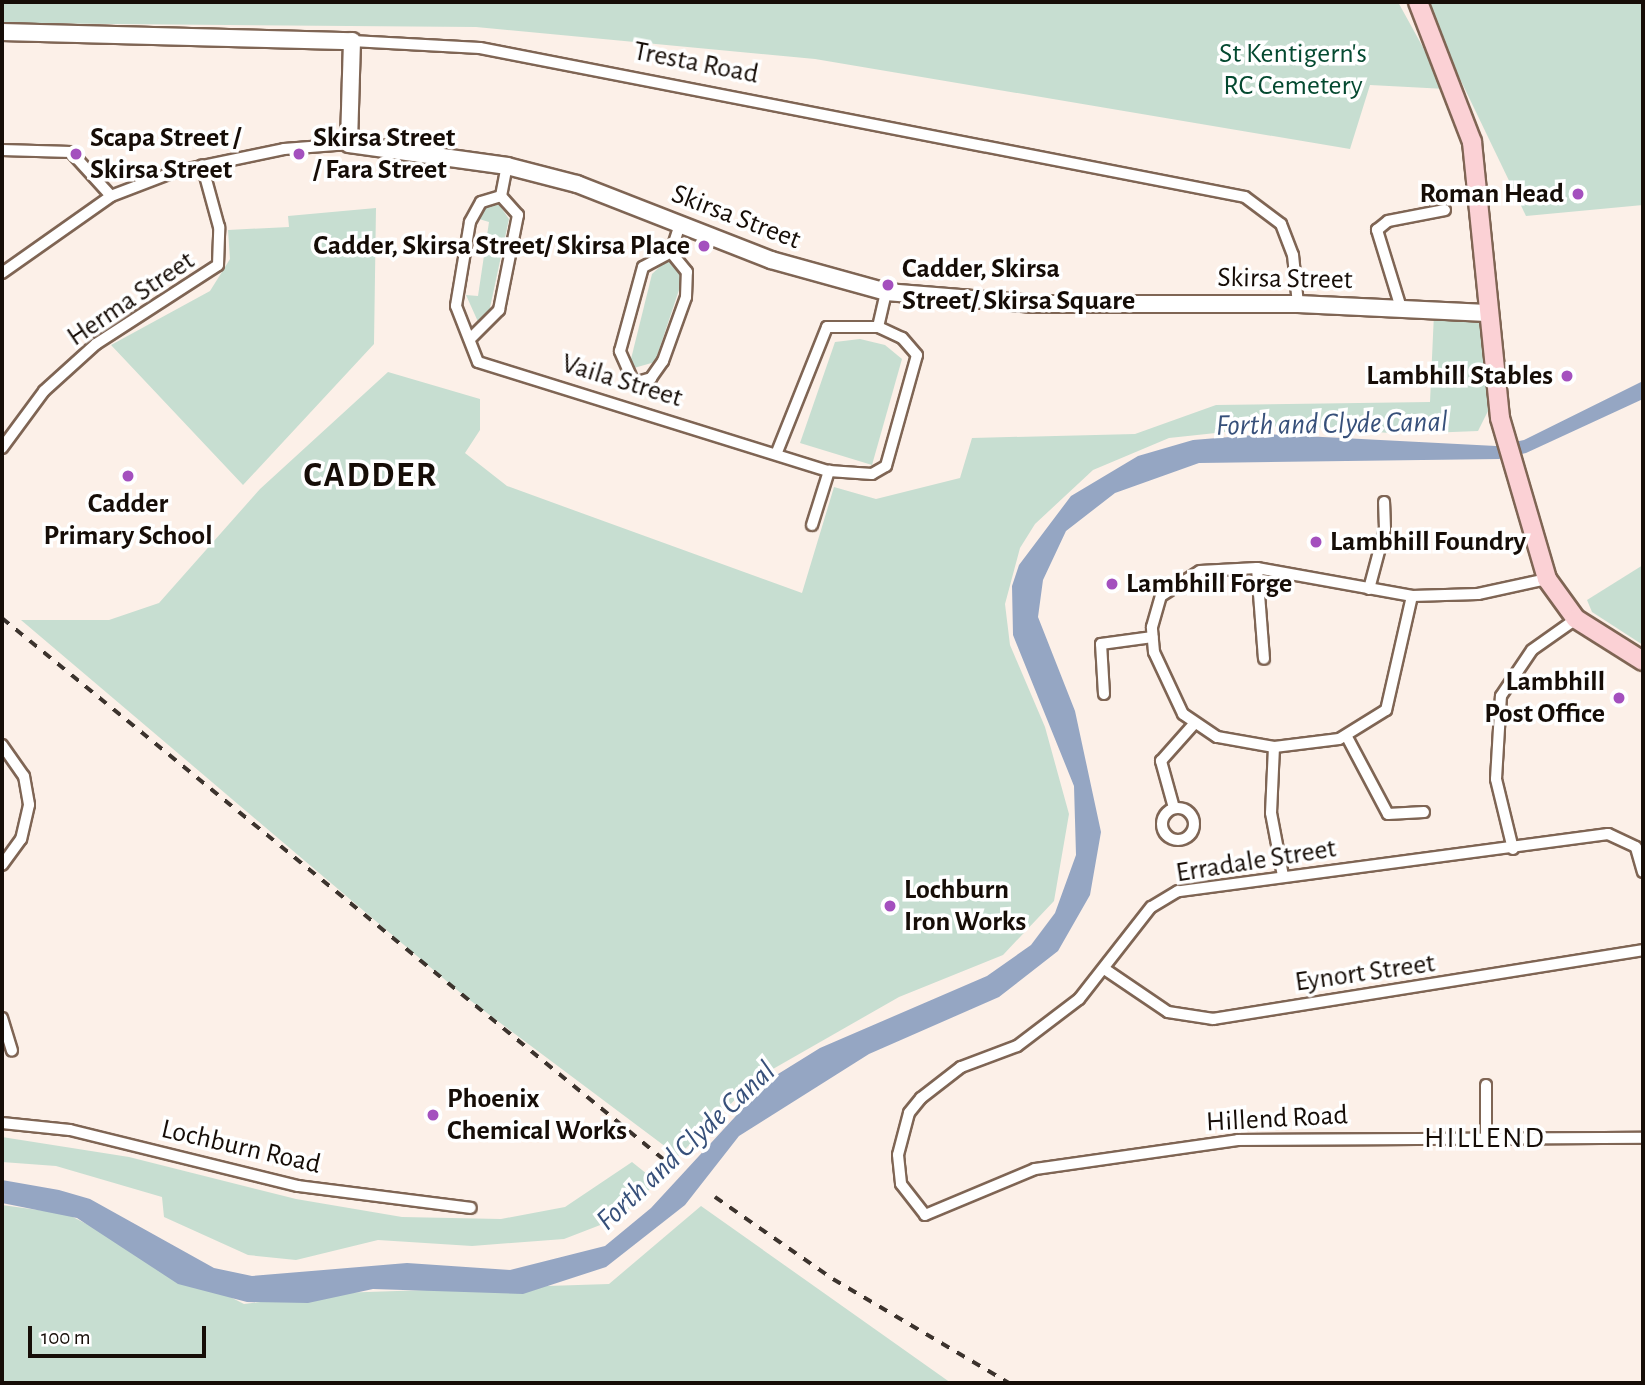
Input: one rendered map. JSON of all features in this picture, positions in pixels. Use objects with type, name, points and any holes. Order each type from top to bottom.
[{"type":"main road","points":[[1418,2],[1472,142],[1487,313],[1503,433],[1547,579],[1576,619],[1643,661]]},
{"type":"street","name":"Tresta Road","points":[[2,32],[352,41],[480,48],[1245,197],[1281,224],[1293,255],[1298,304]]},
{"type":"street","points":[[349,144],[352,41]]},
{"type":"street","name":"Skirsa Street","points":[[2,273],[111,196],[202,165],[349,144],[507,166],[577,184],[808,273],[886,292],[1035,304],[1298,304],[1487,313]]},
{"type":"street","points":[[2,150],[71,152],[111,196]]},
{"type":"street","name":"Herma Street","points":[[2,448],[44,391],[96,344],[218,265],[219,227],[202,165]]},
{"type":"street","points":[[471,338],[499,310],[518,215],[501,196],[507,166]]},
{"type":"street","name":"Vaila Street","points":[[501,196],[481,202],[470,222],[456,306],[458,324],[471,338],[478,362],[777,452],[829,471],[872,474],[886,466],[916,355],[902,338],[878,327]]},
{"type":"street","points":[[1401,308],[1377,230],[1388,221],[1445,210]]},
{"type":"street","points":[[628,406],[634,383],[620,351],[643,267],[671,252],[680,224]]},
{"type":"street","points":[[634,383],[651,378],[663,361],[686,297],[687,272],[671,252]]},
{"type":"street","points":[[777,452],[827,327],[878,327],[886,292]]},
{"type":"street","points":[[812,525],[829,471]]},
{"type":"street","points":[[1369,589],[1385,529],[1384,502]]},
{"type":"street","points":[[1412,596],[1386,710],[1347,737],[1274,747],[1241,745],[1194,724],[1169,694],[1153,637],[1156,608],[1171,585],[1200,571],[1257,568],[1412,596],[1478,594],[1547,579]]},
{"type":"street","points":[[1257,568],[1264,659]]},
{"type":"street","points":[[1513,849],[1496,779],[1501,696],[1532,650],[1576,619]]},
{"type":"street","points":[[1104,694],[1101,644],[1153,637]]},
{"type":"street","points":[[1174,808],[1161,761],[1194,724]]},
{"type":"street","points":[[1347,737],[1388,814],[1424,812]]},
{"type":"street","points":[[2,745],[21,769],[29,805],[22,839],[2,865]]},
{"type":"street","points":[[1274,747],[1271,813],[1283,876]]},
{"type":"street","name":"Erradale Street","points":[[925,1215],[901,1184],[898,1155],[909,1114],[961,1068],[1017,1046],[1106,970],[1150,906],[1178,891],[1513,849],[1608,834],[1636,847],[1643,872]]},
{"type":"street","name":"Eynort Street","points":[[1106,970],[1168,1012],[1213,1019],[1643,950]]},
{"type":"street","points":[[2,1022],[12,1050]]},
{"type":"street","points":[[1486,1084],[1486,1135]]},
{"type":"street","name":"Lochburn Road","points":[[2,1123],[71,1130],[298,1186],[471,1208]]},
{"type":"street","name":"Hillend Road","points":[[925,1215],[1035,1169],[1238,1140],[1486,1135],[1643,1138]]},
{"type":"green space","name":"St Kentigern's RC Cemetery","points":[[2,2],[1398,2],[1446,89],[1370,85],[1350,149],[815,59],[476,27],[2,23]]},
{"type":"green space","points":[[1423,2],[1643,2],[1643,205],[1526,216]]},
{"type":"green space","points":[[487,203],[498,203],[509,219],[488,317],[479,324],[466,295],[478,296],[489,222],[479,219]]},
{"type":"green space","points":[[376,208],[374,344],[243,485],[111,345],[210,291],[230,259],[228,230],[289,227],[288,216]]},
{"type":"green space","points":[[667,260],[683,278],[655,362],[634,368],[631,359],[652,274]]},
{"type":"green space","points":[[1434,313],[1482,316],[1488,411],[1478,431],[1402,434],[1290,425],[1169,438],[1093,470],[1035,524],[1020,548],[1005,604],[1010,645],[1045,727],[1069,814],[1054,901],[1003,955],[899,997],[757,1078],[678,1156],[463,995],[21,620],[109,620],[159,603],[260,489],[388,372],[480,399],[480,430],[465,453],[507,486],[802,593],[834,487],[876,499],[960,478],[972,438],[1135,434],[1216,405],[1430,402]]},
{"type":"green space","points":[[860,339],[885,345],[902,359],[872,465],[800,443],[835,342]]},
{"type":"green space","points":[[1643,565],[1643,645],[1592,612],[1587,600]]},
{"type":"green space","points":[[2,1137],[129,1157],[296,1199],[402,1217],[501,1219],[565,1207],[632,1162],[657,1182],[621,1217],[564,1239],[472,1246],[378,1240],[296,1260],[248,1255],[164,1217],[162,1197],[56,1166],[2,1162]]},
{"type":"green space","points":[[2,1205],[67,1214],[244,1304],[337,1293],[609,1284],[701,1206],[951,1383],[2,1383]]},
{"type":"water","points":[[1643,381],[1643,399],[1526,453],[1499,459],[1199,463],[1115,493],[1066,531],[1043,580],[1038,617],[1075,711],[1101,832],[1090,895],[1058,951],[999,997],[869,1054],[739,1136],[685,1205],[606,1267],[523,1294],[373,1289],[308,1303],[247,1302],[178,1284],[77,1218],[2,1203],[2,1180],[59,1190],[90,1199],[214,1268],[252,1276],[407,1263],[510,1270],[605,1246],[651,1208],[770,1079],[820,1048],[987,976],[1031,945],[1055,913],[1076,855],[1074,786],[1013,635],[1012,586],[1019,565],[1071,496],[1138,456],[1193,440],[1266,434],[1496,446],[1524,440]]},
{"type":"railway","points":[[2,618],[673,1167]]},
{"type":"railway","points":[[715,1197],[833,1279],[1009,1383]]},
{"type":"place","name":"Scapa Street / Skirsa Street","points":[[76,154]]},
{"type":"place","name":"Skirsa Street / Fara Street","points":[[299,154]]},
{"type":"place","name":"Roman Head","points":[[1578,194]]},
{"type":"place","name":"Cadder, Skirsa Street/ Skirsa Place","points":[[704,246]]},
{"type":"place","name":"Cadder, Skirsa Street/ Skirsa Square","points":[[888,285]]},
{"type":"place","name":"Lambhill Stables","points":[[1567,376]]},
{"type":"place","name":"Cadder Primary School","points":[[128,476]]},
{"type":"place","name":"Lambhill Foundry","points":[[1316,542]]},
{"type":"place","name":"Lambhill Forge","points":[[1112,584]]},
{"type":"place","name":"Lambhill Post Office","points":[[1619,698]]},
{"type":"place","name":"Lochburn Iron Works","points":[[890,906]]},
{"type":"place","name":"Phoenix Chemical Works","points":[[433,1115]]},
{"type":"district","name":"CADDER","points":[[371,476]]},
{"type":"district","name":"HILLEND","points":[[1485,1138]]},
{"type":"water label","name":"Forth and Clyde Canal","points":[[1332,424]]},
{"type":"water label","name":"Forth and Clyde Canal","points":[[686,1146]]}]
